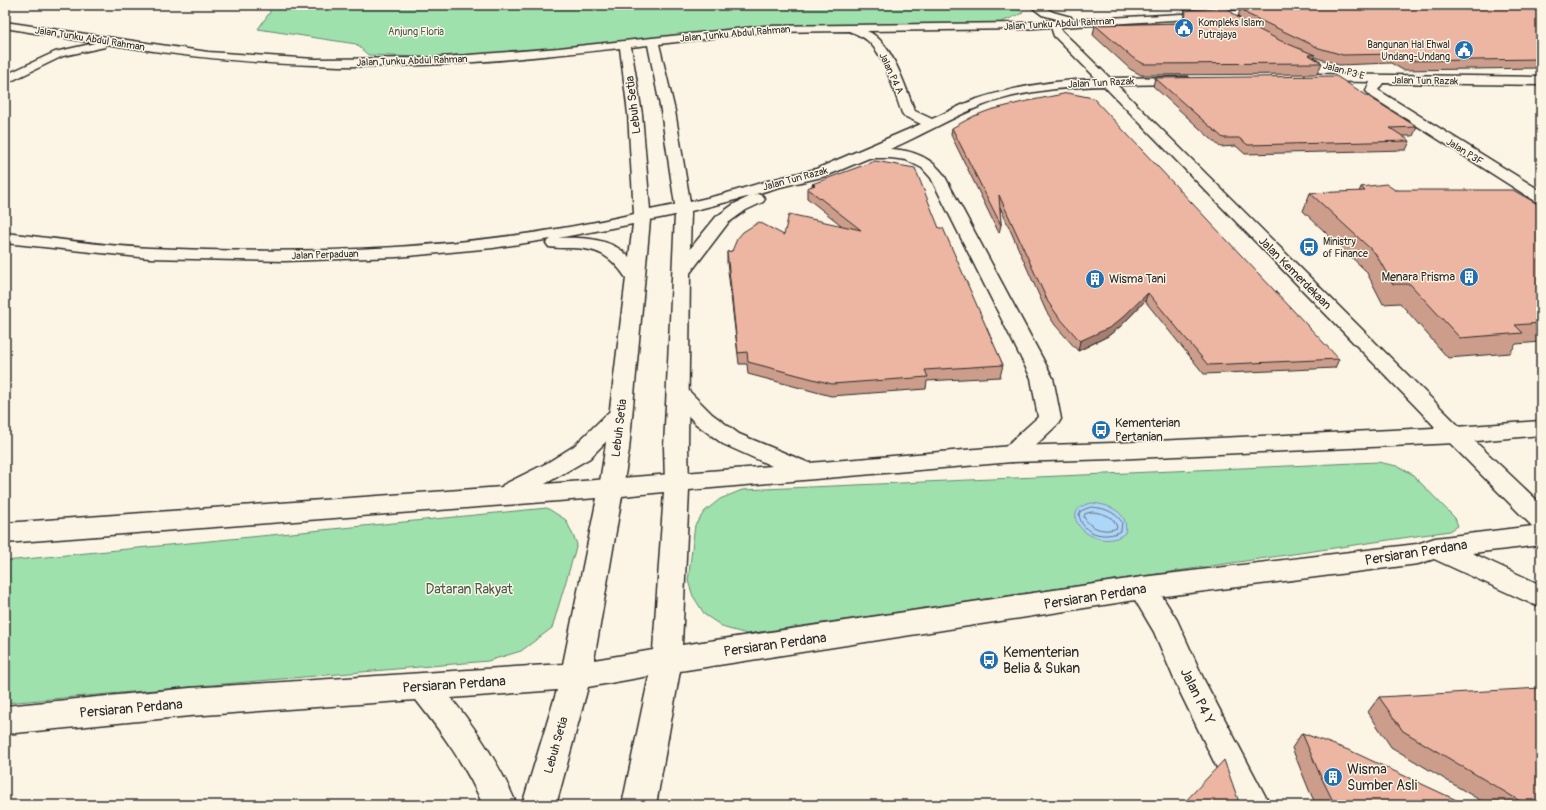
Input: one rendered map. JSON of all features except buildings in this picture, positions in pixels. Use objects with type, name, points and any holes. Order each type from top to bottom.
[{"type":"street","points":[[1036,7],[1058,17],[1083,22]]},
{"type":"street","points":[[1021,26],[1038,18],[1036,7]]},
{"type":"street","name":"Jalan Tunku Abdul Rahman","points":[[5,25],[208,55],[323,62],[439,60],[559,51],[764,29],[1021,26],[1229,12],[1276,11]]},
{"type":"street","points":[[1229,12],[1231,18],[1236,23]]},
{"type":"street","name":"Jalan Kemerdekaan","points":[[1056,24],[1058,34],[1429,407],[1455,435],[1541,519]]},
{"type":"street","name":"Jalan P4 A","points":[[847,28],[867,35],[874,40],[886,57],[909,112],[931,124]]},
{"type":"street","points":[[639,805],[666,660],[677,482],[676,447],[682,271],[683,208],[668,111],[653,41]]},
{"type":"street","points":[[5,80],[59,54],[83,48],[119,43]]},
{"type":"street","name":"Lebuh Setia","points":[[539,805],[576,676],[611,488],[621,413],[642,217],[635,114],[625,44]]},
{"type":"street","name":"Jalan P3 E","points":[[1330,68],[1380,79]]},
{"type":"street","name":"Jalan Tun Razak","points":[[1299,78],[1541,80]]},
{"type":"street","name":"Jalan P3F","points":[[1299,78],[1327,83],[1389,104]]},
{"type":"street","name":"Jalan P3F","points":[[1380,79],[1373,86],[1372,91],[1389,104],[1541,198]]},
{"type":"street","name":"Jalan Tun Razak","points":[[642,217],[728,198],[776,182],[822,173],[859,158],[977,104],[1016,92],[1064,84],[1106,81],[1195,80]]},
{"type":"street","points":[[859,158],[886,152],[917,159],[931,166],[1042,378],[1050,419],[1012,454]]},
{"type":"street","points":[[682,271],[712,232],[730,213],[756,199],[822,173]]},
{"type":"street","name":"Jalan Perpaduan","points":[[5,238],[149,253],[285,256],[397,252],[493,243],[607,225],[642,217]]},
{"type":"street","points":[[493,243],[536,244],[570,242],[596,246],[610,251],[621,259],[636,279]]},
{"type":"street","points":[[678,393],[704,419],[731,439],[805,471]]},
{"type":"street","points":[[504,495],[556,469],[582,452],[621,413]]},
{"type":"street","points":[[5,533],[611,488],[1012,454],[1114,452],[1455,435],[1541,428]]},
{"type":"street","name":"Persiaran Perdana","points":[[5,720],[190,702],[576,676],[666,660],[1142,588],[1418,554],[1435,548],[1541,535]]},
{"type":"street","points":[[1435,548],[1541,597]]},
{"type":"street","name":"Jalan P4 Y","points":[[1142,588],[1167,628],[1192,686],[1253,805]]},
{"type":"street","points":[[423,686],[466,740],[485,772],[500,805]]},
{"type":"green space","name":"Anjung Floria","points":[[269,5],[1012,5],[1023,13],[999,23],[765,26],[532,51],[420,57],[368,55],[356,44],[258,29],[270,12]]},
{"type":"green space","points":[[1378,462],[1397,466],[1412,474],[1455,518],[1458,526],[1450,531],[747,634],[725,628],[705,615],[693,596],[688,581],[695,525],[705,511],[720,499],[742,490]]},
{"type":"green space","name":"Dataran Rakyat","points":[[547,508],[566,520],[577,544],[552,628],[521,651],[488,661],[5,703],[5,561]]},
{"type":"water","points":[[1091,503],[1104,505],[1116,510],[1124,520],[1126,526],[1125,533],[1114,539],[1103,539],[1092,536],[1083,530],[1077,523],[1076,515],[1080,508]]},
{"type":"place","name":"Kompleks Islam Putrajaya","points":[[1184,28]]},
{"type":"place","name":"Bangunan Hal Ehwal Undang-Undang","points":[[1464,50]]},
{"type":"place","name":"Ministry of Finance","points":[[1309,247]]},
{"type":"place","name":"Menara Prisma","points":[[1469,277]]},
{"type":"place","name":"Wisma Tani","points":[[1095,279]]},
{"type":"place","name":"Kementerian Pertanian","points":[[1101,430]]},
{"type":"place","name":"Kementerian Belia & Sukan","points":[[989,660]]},
{"type":"place","name":"Wisma Sumber Asli","points":[[1333,777]]}]
